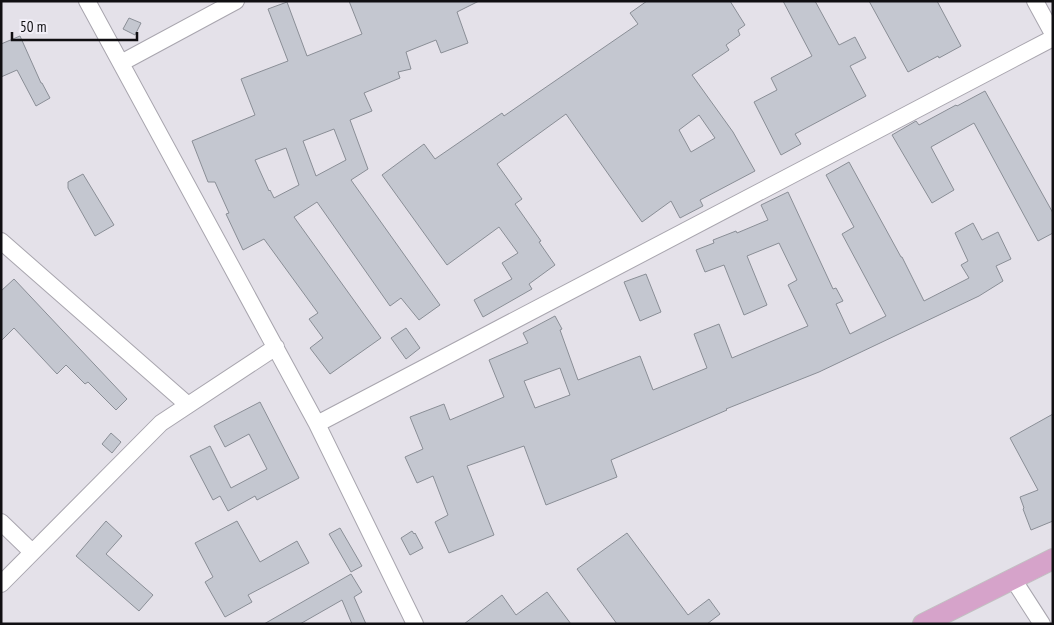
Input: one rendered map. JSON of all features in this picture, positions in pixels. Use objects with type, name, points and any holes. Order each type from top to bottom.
[{"type":"main road","points":[[923,624],[1053,559]]},
{"type":"street","points":[[87,1],[317,424],[415,624]]},
{"type":"street","points":[[121,63],[236,1]]},
{"type":"street","points":[[1035,1],[1053,34]]},
{"type":"street","points":[[317,424],[1053,38]]},
{"type":"street","points":[[1,241],[188,405]]},
{"type":"street","points":[[1,584],[161,423],[276,347]]},
{"type":"street","points":[[1,522],[32,552]]},
{"type":"street","points":[[1013,579],[1042,624]]},
{"type":"building","points":[[349,1],[479,1],[457,12],[468,43],[441,53],[436,40],[406,52],[411,69],[398,72],[400,78],[364,93],[372,111],[350,120],[368,169],[351,180],[440,305],[419,320],[401,298],[390,306],[317,202],[294,217],[381,338],[330,374],[310,348],[323,338],[309,319],[318,313],[264,239],[243,250],[226,214],[229,213],[215,182],[208,182],[192,141],[255,115],[241,79],[288,61],[268,9],[287,2],[307,56],[362,34]],"holes":[[[334,129],[346,160],[316,176],[303,141]],[[286,148],[299,185],[274,198],[255,160]]]},
{"type":"building","points":[[647,1],[730,1],[745,25],[738,30],[740,35],[726,45],[729,50],[692,75],[733,132],[755,171],[700,200],[703,206],[680,218],[671,201],[642,222],[566,114],[497,164],[522,199],[515,204],[555,265],[529,284],[532,289],[483,317],[474,300],[512,279],[502,263],[518,253],[499,227],[447,265],[382,175],[424,144],[435,159],[502,113],[504,116],[638,24],[630,13]],"holes":[[[699,115],[715,138],[691,152],[679,130]]]},
{"type":"building","points":[[783,1],[815,1],[839,45],[855,37],[866,58],[850,66],[866,96],[795,134],[801,144],[781,155],[754,102],[777,90],[771,78],[812,56]]},
{"type":"building","points":[[869,1],[937,1],[961,46],[908,72]]},
{"type":"building","points":[[129,18],[141,23],[135,35],[123,29]]},
{"type":"building","points":[[20,36],[41,83],[50,98],[36,106],[17,70],[1,77],[1,44]]},
{"type":"building","points":[[985,91],[1053,213],[1053,233],[1038,241],[974,123],[931,147],[954,190],[932,203],[892,135],[916,121],[919,125]]},
{"type":"building","points":[[849,162],[902,257],[924,301],[969,278],[961,265],[968,261],[955,233],[973,223],[982,240],[998,232],[1011,259],[996,266],[1003,281],[979,296],[819,372],[726,409],[611,460],[617,477],[546,505],[524,446],[467,466],[494,535],[449,553],[435,522],[448,515],[433,476],[417,483],[405,457],[423,449],[410,417],[444,404],[450,420],[504,397],[489,360],[528,343],[523,333],[555,316],[562,329],[560,330],[578,380],[640,356],[653,390],[707,368],[694,334],[719,324],[732,358],[808,326],[788,285],[797,280],[779,243],[747,256],[767,305],[744,315],[724,265],[705,272],[696,250],[714,243],[713,240],[736,231],[737,233],[768,220],[761,205],[788,192],[833,289],[836,288],[843,301],[836,304],[850,334],[886,316],[842,234],[854,227],[826,175]],"holes":[[[560,368],[570,395],[535,408],[524,381]]]},
{"type":"building","points":[[83,174],[114,225],[95,236],[68,188],[68,182]]},
{"type":"building","points":[[646,274],[661,312],[640,321],[624,282]]},
{"type":"building","points":[[14,279],[127,399],[116,410],[88,382],[85,384],[66,365],[57,374],[14,328],[1,341],[1,291]]},
{"type":"building","points":[[406,328],[420,348],[406,359],[391,338]]},
{"type":"building","points":[[260,402],[299,478],[257,500],[255,496],[228,511],[220,496],[213,500],[190,456],[210,446],[231,488],[267,469],[249,434],[225,447],[214,426]]},
{"type":"building","points":[[1053,414],[1053,521],[1031,530],[1020,497],[1038,490],[1010,438]]},
{"type":"building","points":[[111,433],[121,442],[112,453],[102,444]]},
{"type":"building","points":[[106,521],[122,536],[106,554],[153,595],[139,611],[76,556]]},
{"type":"building","points":[[237,521],[260,562],[297,541],[309,563],[248,595],[252,602],[225,617],[205,582],[213,577],[195,543]]},
{"type":"building","points":[[340,528],[362,566],[351,572],[329,534]]},
{"type":"building","points":[[412,531],[423,548],[410,555],[401,538]]},
{"type":"building","points":[[627,533],[688,615],[709,599],[720,614],[707,624],[617,624],[577,569]]},
{"type":"building","points":[[351,574],[362,592],[354,597],[366,624],[352,624],[342,600],[300,624],[264,624]]},
{"type":"building","points":[[547,592],[571,624],[464,624],[502,595],[516,615]]}]
